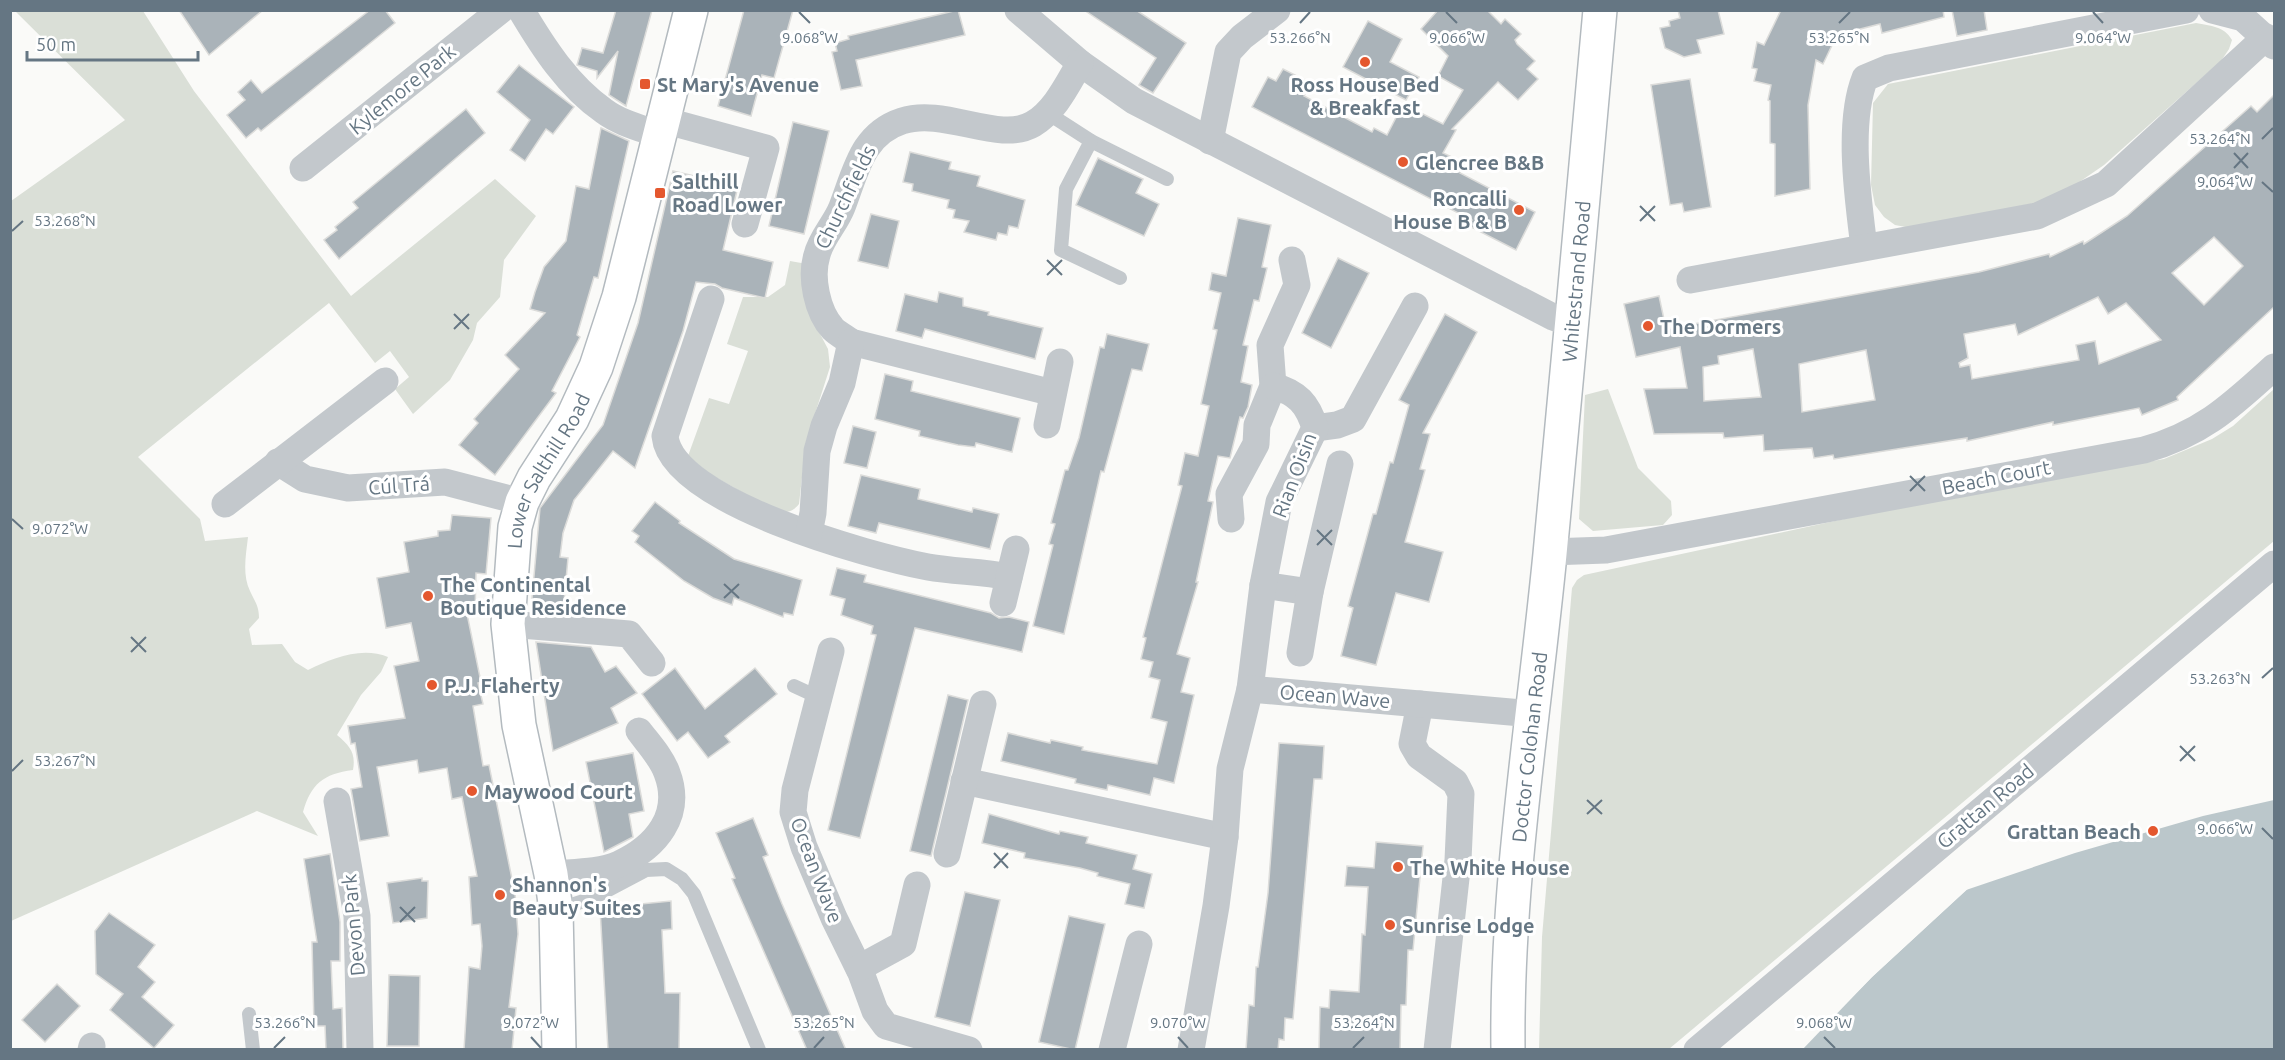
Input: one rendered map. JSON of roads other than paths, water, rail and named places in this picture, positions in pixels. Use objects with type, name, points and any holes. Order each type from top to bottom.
[{"type":"main road","name":"Lower Salthill Road","points":[[559,1050],[556,910],[552,874],[519,725],[508,624],[515,527],[522,502],[572,418],[596,367],[619,297],[691,10]]},
{"type":"main road","name":"Whitestrand Road","points":[[1550,552],[1600,10]]},
{"type":"main road","name":"Doctor Colohan Road","points":[[1508,1050],[1507,1002],[1515,880],[1550,552]]},
{"type":"street","name":"Kylemore Park","points":[[303,168],[501,10]]},
{"type":"street","points":[[520,10],[556,63],[585,95],[604,111],[627,124],[661,127],[766,148],[745,224]]},
{"type":"street","points":[[1018,10],[1080,63],[1134,101],[1553,317],[1570,323]]},
{"type":"street","points":[[1210,141],[1228,52],[1242,37],[1277,10]]},
{"type":"street","points":[[1864,247],[1856,181],[1859,95],[1865,78],[1889,68],[2187,10]]},
{"type":"street","points":[[1690,280],[2037,216],[2106,184],[2270,42],[2243,18],[2212,10]]},
{"type":"street","name":"Churchfields","points":[[1053,393],[851,342],[832,328],[823,313],[818,299],[814,270],[817,254],[839,214],[853,173],[867,146],[888,127],[912,118],[932,117],[1006,130],[1019,130],[1033,124],[1059,98],[1080,63]]},
{"type":"street","points":[[1231,519],[1229,494],[1256,444],[1257,425],[1273,386],[1270,345],[1297,285],[1292,260]]},
{"type":"street","points":[[711,299],[665,436],[669,454],[687,473],[710,489],[769,520],[809,532],[826,540],[925,567],[1009,577]]},
{"type":"street","points":[[1315,428],[1337,425],[1353,419],[1415,306]]},
{"type":"street","points":[[809,532],[813,513],[817,451],[824,426],[842,383],[851,342]]},
{"type":"street","points":[[1047,425],[1060,362]]},
{"type":"street","name":"Beach Court","points":[[1550,552],[1606,550],[2144,450],[2176,441],[2195,431],[2226,411],[2274,367]]},
{"type":"street","points":[[225,504],[384,381]]},
{"type":"street","name":"Rian Oisin","points":[[1263,585],[1279,502],[1315,428],[1302,399],[1285,389],[1273,386]]},
{"type":"street","name":"Cúl Trá","points":[[279,462],[305,479],[348,488],[445,482],[522,502]]},
{"type":"street","points":[[1300,653],[1311,592],[1341,464]]},
{"type":"street","points":[[1003,603],[1016,549]]},
{"type":"street","name":"Grattan Road","points":[[1697,1050],[2274,564]]},
{"type":"street","points":[[1191,1050],[1225,837],[1230,769],[1250,689],[1263,585],[1311,592]]},
{"type":"street","points":[[508,624],[629,634],[651,663]]},
{"type":"street","name":"Ocean Wave","points":[[831,651],[795,790],[793,812],[804,847],[859,968],[875,1011],[886,1026],[955,1048]]},
{"type":"street","name":"Ocean Wave","points":[[1250,689],[1320,693],[1533,714]]},
{"type":"street","points":[[947,854],[983,704]]},
{"type":"street","name":"Ocean Wave","points":[[1420,704],[1412,744],[1419,756],[1455,782],[1461,794],[1458,860],[1437,1050]]},
{"type":"street","points":[[552,874],[593,871],[619,864],[649,845],[666,827],[672,804],[667,773],[639,730]]},
{"type":"street","points":[[964,781],[1225,837]]},
{"type":"street","name":"Devon Park","points":[[337,801],[357,916],[360,1050]]},
{"type":"street","points":[[859,968],[903,944],[917,885]]},
{"type":"street","points":[[1112,1050],[1139,944]]},
{"type":"lane","points":[[1046,112],[1091,141],[1167,179]]},
{"type":"lane","points":[[1091,141],[1066,189],[1061,250],[1120,278]]},
{"type":"lane","points":[[794,686],[820,698]]},
{"type":"lane","points":[[556,910],[593,898],[646,870],[666,869],[682,879],[694,894],[759,1050]]},
{"type":"lane","points":[[249,1014],[253,1050]]},
{"type":"place","name":"Ross House Bed & Breakfast","points":[[1365,62]]},
{"type":"place","name":"St Mary's Avenue","points":[[645,84]]},
{"type":"place","name":"Glencree B&B","points":[[1403,162]]},
{"type":"place","name":"Salthill Road Lower","points":[[660,193]]},
{"type":"place","name":"Roncalli House B & B","points":[[1519,210]]},
{"type":"place","name":"The Dormers","points":[[1648,326]]},
{"type":"place","name":"The Continental Boutique Residence","points":[[428,596]]},
{"type":"place","name":"P.J. Flaherty","points":[[432,685]]},
{"type":"place","name":"Maywood Court","points":[[472,791]]},
{"type":"place","name":"Grattan Beach","points":[[2153,831]]},
{"type":"place","name":"The White House","points":[[1398,867]]},
{"type":"place","name":"Shannon's Beauty Suites","points":[[500,895]]},
{"type":"place","name":"Sunrise Lodge","points":[[1390,925]]}]
